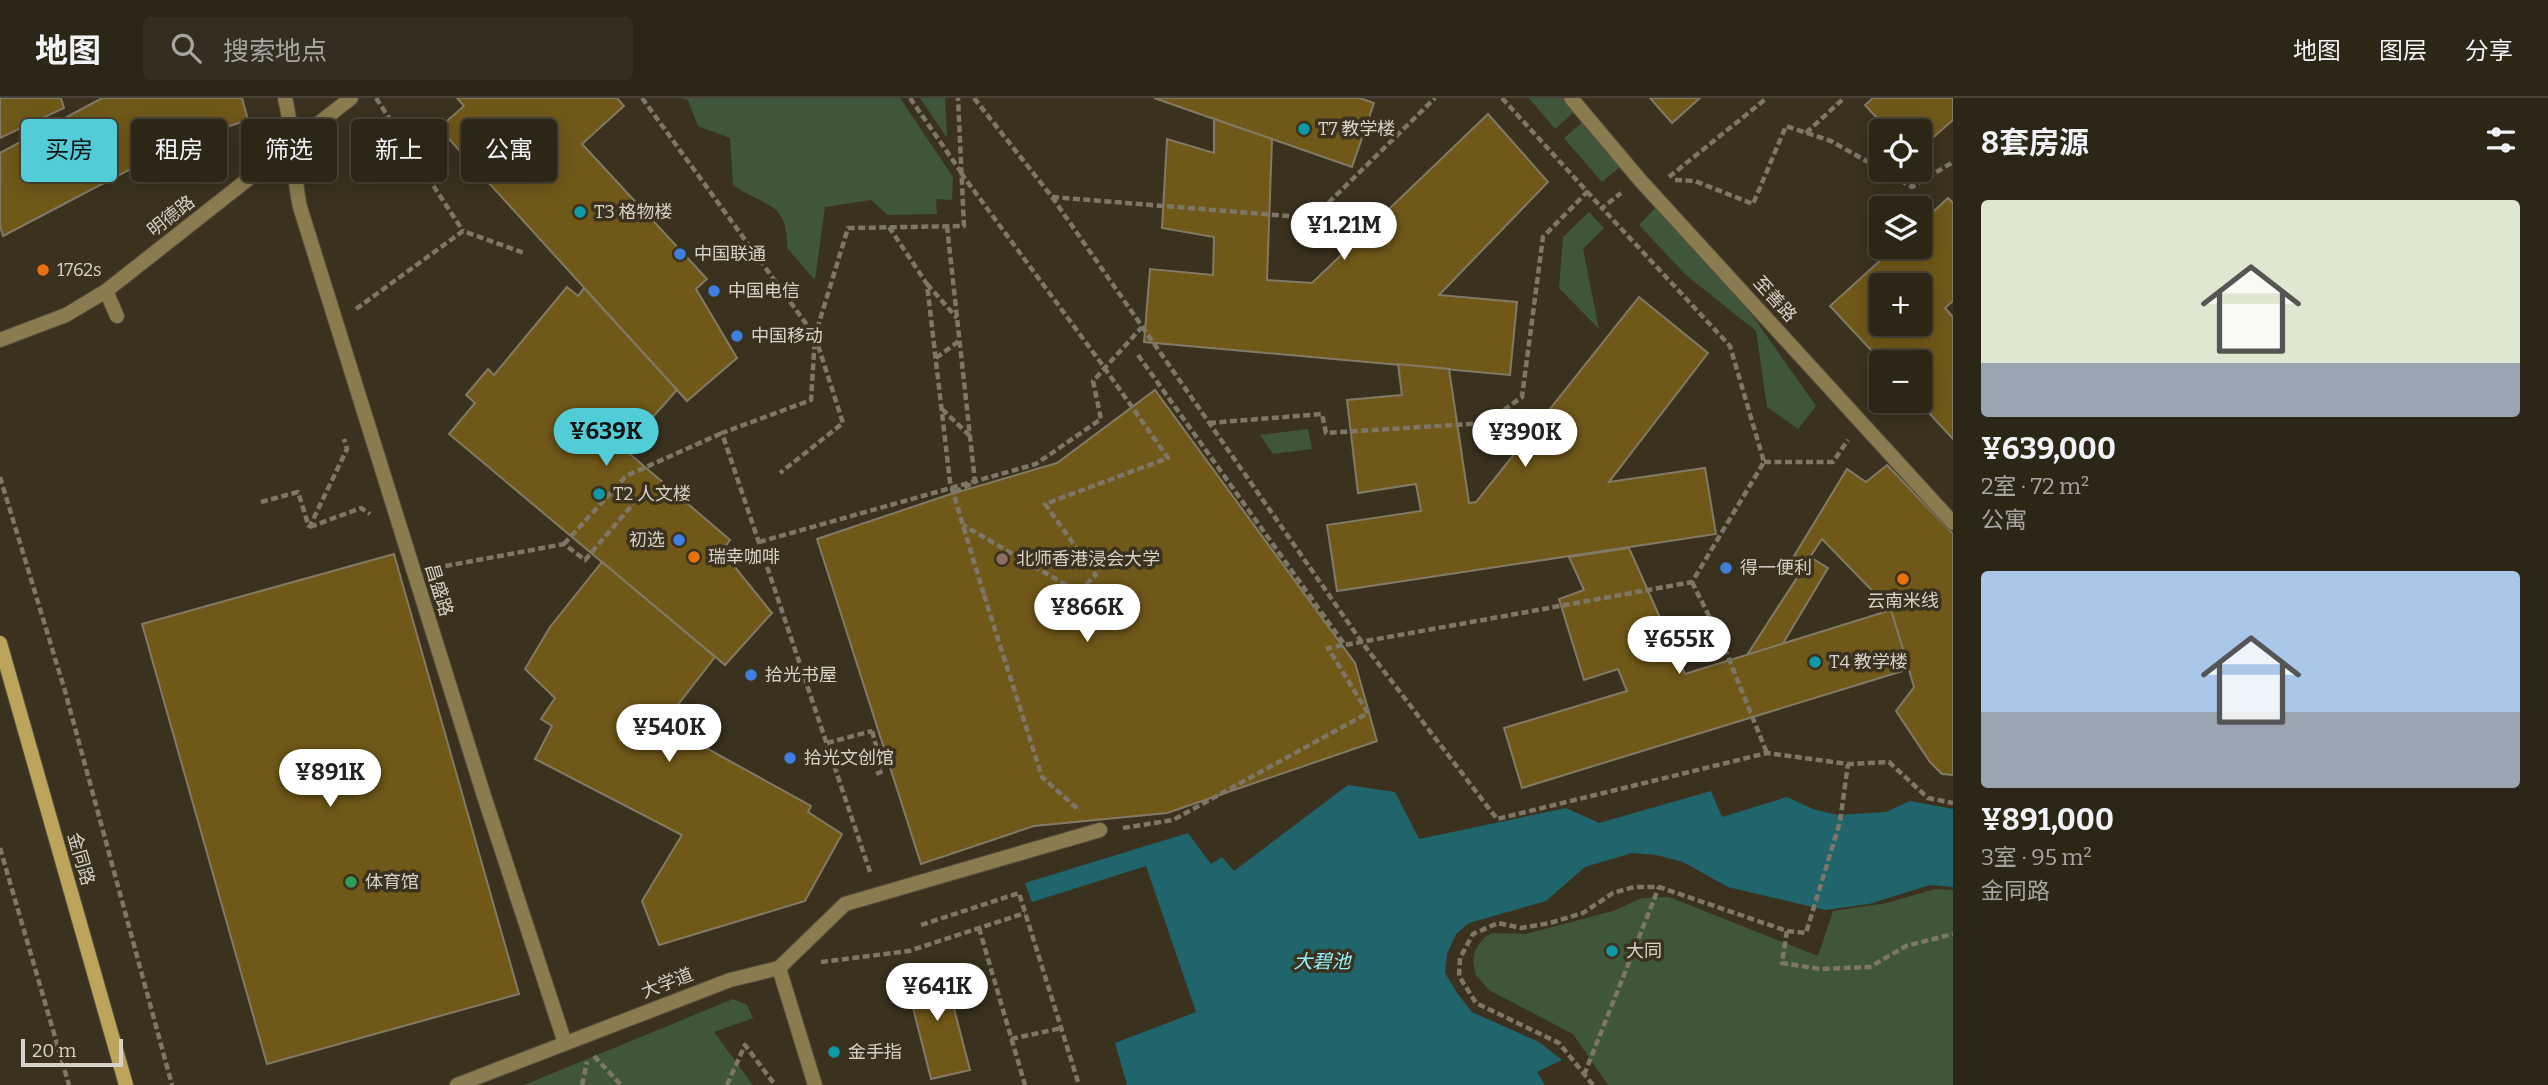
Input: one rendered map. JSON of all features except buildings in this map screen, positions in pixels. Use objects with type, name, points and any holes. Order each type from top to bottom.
[{"type":"street","name":"金同路","points":[[1,648],[126,1085]]},
{"type":"lane","name":"昌盛路","points":[[285,98],[289,119]]},
{"type":"lane","name":"明德路","points":[[325,119],[351,98]]},
{"type":"lane","name":"至善路","points":[[1571,98],[1640,180],[1953,523]]},
{"type":"lane","name":"明德路","points":[[0,340],[66,315],[106,291],[246,182]]},
{"type":"lane","name":"昌盛路","points":[[295,182],[300,207],[402,536],[565,1043]]},
{"type":"lane","points":[[106,291],[117,316]]},
{"type":"lane","points":[[815,1085],[779,968],[845,904],[1101,830]]},
{"type":"lane","name":"大学道","points":[[457,1085],[730,980],[779,968]]},
{"type":"path","points":[[376,98],[463,231],[524,253]]},
{"type":"path","points":[[642,98],[815,336],[843,422],[780,473]]},
{"type":"path","points":[[910,98],[961,173],[1168,458],[1045,504],[1096,575],[1078,592],[963,526]]},
{"type":"path","points":[[414,572],[565,544],[626,476],[722,433],[810,400],[815,336],[848,228],[964,226],[958,98]]},
{"type":"path","points":[[974,98],[1052,197],[1361,641],[1497,819],[1767,753],[1849,764],[1889,762],[1928,798],[1953,803]]},
{"type":"path","points":[[1052,197],[1313,218],[1435,98]]},
{"type":"path","points":[[928,284],[950,482],[1042,777],[1101,830],[1173,820],[1368,713],[1328,648],[1692,582],[1764,462],[1730,346],[1502,98]]},
{"type":"path","points":[[1767,98],[1666,180],[1695,181],[1753,204],[1786,126],[1831,141],[1912,187],[1953,162]]},
{"type":"path","points":[[1806,132],[1844,98]]},
{"type":"path","points":[[1602,208],[1640,180]]},
{"type":"path","points":[[1209,423],[1322,414],[1326,433],[1486,423],[1522,397],[1543,237],[1588,191]]},
{"type":"path","points":[[947,226],[975,482],[953,493]]},
{"type":"path","points":[[889,227],[928,284],[957,318]]},
{"type":"path","points":[[336,323],[463,231]]},
{"type":"path","points":[[759,542],[1037,464],[1101,419],[1093,381],[1142,326]]},
{"type":"path","points":[[936,358],[959,341]]},
{"type":"path","points":[[1138,355],[1344,644]]},
{"type":"path","points":[[942,409],[970,436]]},
{"type":"path","points":[[722,433],[877,893]]},
{"type":"path","points":[[309,528],[347,449],[344,437]]},
{"type":"path","points":[[1764,462],[1833,462]]},
{"type":"path","points":[[0,477],[65,691],[172,1085]]},
{"type":"path","points":[[261,502],[298,492],[309,528]]},
{"type":"path","points":[[565,544],[585,560],[633,504]]},
{"type":"path","points":[[309,528],[361,508],[402,536]]},
{"type":"path","points":[[1692,582],[1721,642],[1767,753]]},
{"type":"path","points":[[827,743],[872,731],[883,771],[876,774]]},
{"type":"path","points":[[1594,1085],[1559,1043],[1476,1003],[1459,976],[1461,958],[1473,934],[1498,923],[1521,928],[1550,923],[1583,913],[1613,893],[1634,887],[1659,887],[1787,931],[1806,933],[1840,822],[1849,764]]},
{"type":"path","points":[[0,848],[69,1085]]},
{"type":"path","points":[[1584,1075],[1659,887]]},
{"type":"path","points":[[921,925],[1019,893],[1079,1085]]},
{"type":"path","points":[[779,968],[909,951],[1025,913]]},
{"type":"path","points":[[979,928],[1025,1085]]},
{"type":"path","points":[[1787,931],[1782,963],[1819,969],[1870,967],[1906,946],[1953,934]]},
{"type":"path","points":[[1011,1039],[1062,1028]]},
{"type":"path","points":[[727,1085],[745,1045],[775,1085]]},
{"type":"path","points":[[589,1050],[621,1085]]},
{"type":"green space","points":[[680,98],[900,98],[953,177],[952,200],[936,199],[937,214],[888,215],[871,200],[825,207],[815,280],[787,248],[786,232],[779,213],[733,185],[730,138],[698,126],[688,100]]},
{"type":"green space","points":[[920,98],[945,98],[947,138]]},
{"type":"green space","points":[[1529,98],[1562,98],[1574,112],[1555,129]]},
{"type":"green space","points":[[1584,121],[1622,165],[1602,182],[1564,138]]},
{"type":"green space","points":[[1657,206],[1752,315],[1816,406],[1798,429],[1767,407],[1756,331],[1686,275],[1639,225]]},
{"type":"green space","points":[[1589,212],[1604,228],[1583,249],[1599,329],[1559,288],[1563,237]]},
{"type":"green space","points":[[1308,429],[1312,449],[1273,454],[1260,435]]},
{"type":"green space","points":[[1935,889],[1953,890],[1953,1085],[1608,1085],[1573,1034],[1489,990],[1476,975],[1473,962],[1475,950],[1484,938],[1492,933],[1526,934],[1613,911],[1642,898],[1669,897],[1818,956],[1833,911],[1887,903]]},
{"type":"green space","points":[[733,999],[747,1005],[753,1018],[714,1032],[753,1085],[524,1085]]},
{"type":"water","name":"大碧池","points":[[1348,785],[1395,792],[1419,839],[1566,808],[1599,823],[1711,791],[1722,817],[1787,797],[1813,809],[1838,815],[1886,812],[1910,801],[1953,809],[1953,887],[1930,885],[1869,904],[1825,910],[1728,887],[1683,862],[1656,855],[1632,853],[1585,867],[1546,901],[1469,923],[1456,934],[1447,954],[1445,973],[1472,1012],[1539,1042],[1562,1060],[1537,1072],[1545,1085],[1127,1085],[1115,1043],[1196,1012],[1146,866],[1032,902],[1025,883],[1188,833],[1211,864],[1222,857],[1234,871]]},
{"type":"place","name":"T7 教学楼","points":[[1304,129]]},
{"type":"place","name":"T3 格物楼","points":[[580,212]]},
{"type":"place","name":"中国联通","points":[[680,254]]},
{"type":"place","name":"1762s","points":[[43,270]]},
{"type":"place","name":"中国电信","points":[[714,291]]},
{"type":"place","name":"中国移动","points":[[737,336]]},
{"type":"place","name":"T2 人文楼","points":[[599,494]]},
{"type":"place","name":"初选","points":[[679,540]]},
{"type":"place","name":"瑞幸咖啡","points":[[694,557]]},
{"type":"place","name":"北师香港浸会大学","points":[[1002,559]]},
{"type":"place","name":"得一便利","points":[[1726,568]]},
{"type":"place","name":"云南米线","points":[[1903,579]]},
{"type":"place","name":"T4 教学楼","points":[[1815,662]]},
{"type":"place","name":"拾光书屋","points":[[751,675]]},
{"type":"place","name":"拾光文创馆","points":[[790,758]]},
{"type":"place","name":"体育馆","points":[[351,882]]},
{"type":"place","name":"大同","points":[[1612,951]]},
{"type":"place","name":"金手指","points":[[834,1052]]}]
